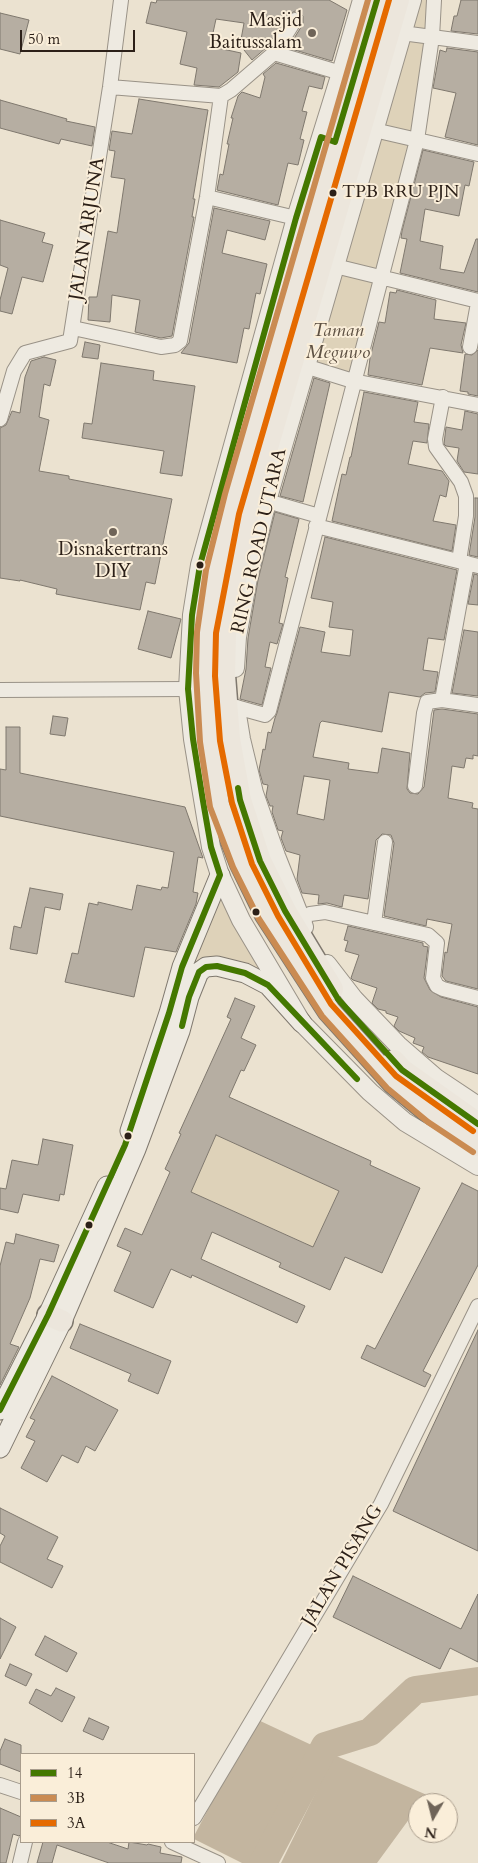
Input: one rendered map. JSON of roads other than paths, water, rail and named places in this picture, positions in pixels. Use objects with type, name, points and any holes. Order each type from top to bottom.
[{"type":"highway","points":[[377,0],[328,139],[214,572],[206,632],[205,672],[209,741],[218,804],[241,864],[266,914],[329,1011],[392,1082],[434,1115],[478,1145]]},
{"type":"highway","points":[[398,0],[279,431],[247,516],[225,634],[224,675],[228,730],[240,800],[260,861],[285,911],[338,999],[402,1070],[478,1124]]},
{"type":"main road","points":[[0,1448],[125,1145],[169,1013],[182,967],[220,875]]},
{"type":"main road","points":[[0,1410],[55,1318],[136,1149],[180,1031],[189,998],[199,972],[206,967],[217,966],[245,973],[268,985],[302,1023]]},
{"type":"street","name":"JALAN ARJUNA","points":[[0,419],[14,371],[25,352],[70,341],[110,87],[121,0]]},
{"type":"street","points":[[362,0],[342,73],[328,139],[296,218],[200,565],[192,615],[188,689],[193,739],[203,801],[211,847],[220,875],[241,920],[302,1023],[365,1087],[405,1122],[478,1166]]},
{"type":"street","name":"RING ROAD UTARA","points":[[412,0],[305,366],[279,431],[267,501],[236,637],[234,667],[236,707],[241,739],[254,793],[301,921],[333,972],[378,1025],[422,1067],[478,1106]]},
{"type":"street","points":[[236,707],[264,715],[269,710],[416,140],[432,37],[434,0]]},
{"type":"street","points":[[110,87],[221,96],[231,90],[274,54],[295,20]]},
{"type":"street","points":[[402,33],[478,43]]},
{"type":"street","points":[[274,54],[342,73]]},
{"type":"street","points":[[73,328],[160,347],[175,345],[180,341],[207,197],[221,96]]},
{"type":"street","points":[[374,130],[478,154]]},
{"type":"street","points":[[207,197],[296,218]]},
{"type":"street","points":[[335,266],[478,302],[470,346]]},
{"type":"street","points":[[305,366],[353,381],[478,404]]},
{"type":"street","points":[[442,700],[468,563],[466,496],[461,482],[436,447],[443,398]]},
{"type":"street","points":[[267,501],[318,521],[468,563]]},
{"type":"street","points":[[0,690],[188,689]]},
{"type":"street","points":[[415,786],[428,702],[442,700],[478,705]]},
{"type":"street","points":[[374,922],[386,842]]},
{"type":"street","points":[[301,921],[310,914],[325,912],[428,935],[437,943],[433,978],[437,986],[478,998]]},
{"type":"street","name":"JALAN PISANG","points":[[195,1816],[381,1504],[478,1306]]},
{"type":"street","points":[[0,1785],[20,1792]]},
{"type":"street","points":[[20,1863],[26,1843]]},
{"type":"street","points":[[177,1843],[218,1863]]},
{"type":"waterway","points":[[263,1863],[325,1746],[370,1732],[415,1690],[478,1681]]},
{"type":"place","name":"Masjid Baitussalam","points":[[312,33]]},
{"type":"place","name":"TPB RRU PJN","points":[[333,193]]},
{"type":"place","name":"Disnakertrans DIY","points":[[113,532]]},
{"type":"park label","name":"Taman Meguwo","points":[[338,343]]}]
